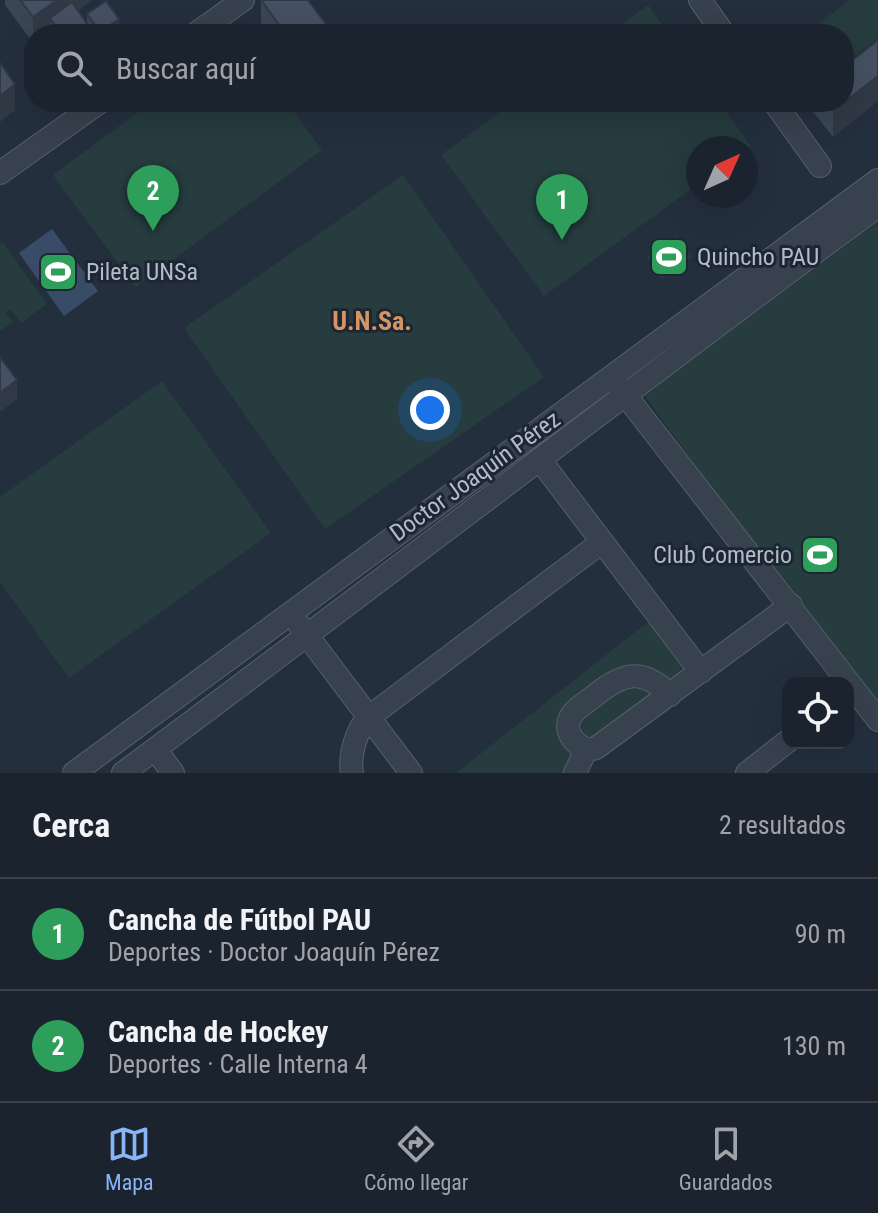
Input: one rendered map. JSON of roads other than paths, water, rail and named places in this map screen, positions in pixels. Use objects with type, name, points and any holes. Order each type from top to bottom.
[{"type":"street","points":[[209,24],[243,0]]},
{"type":"street","points":[[700,0],[717,24]]},
{"type":"street","points":[[0,173],[86,112]]},
{"type":"street","points":[[781,112],[820,166]]},
{"type":"street","name":"Doctor Joaquín Pérez","points":[[123,773],[540,460],[617,385],[878,180]]},
{"type":"street","name":"Doctor Joaquín Pérez","points":[[74,773],[290,613],[878,206]]},
{"type":"street","points":[[617,385],[791,605],[841,677]]},
{"type":"street","points":[[540,460],[701,672]]},
{"type":"street","points":[[352,773],[351,760],[359,730],[369,717],[602,542]]},
{"type":"street","points":[[586,750],[596,748],[791,605]]},
{"type":"street","points":[[290,613],[411,773]]},
{"type":"street","points":[[586,750],[569,733],[569,719],[612,682],[621,677],[643,677],[652,680],[670,695]]},
{"type":"street","points":[[854,695],[878,720]]},
{"type":"street","points":[[747,773],[782,746]]},
{"type":"street","points":[[155,749],[173,773]]},
{"type":"street","points":[[575,773],[586,750]]},
{"type":"water","name":"Pileta UNSa","points":[[52,229],[98,291],[64,316],[19,253]]},
{"type":"place","name":"Cancha de Hockey","points":[[153,231]]},
{"type":"place","name":"Cancha de Fútbol PAU","points":[[562,240]]},
{"type":"place","name":"Quincho PAU","points":[[669,257]]},
{"type":"place","name":"Pileta UNSa","points":[[58,272]]},
{"type":"place","name":"Club Comercio","points":[[820,555]]},
{"type":"district","name":"U.N.Sa.","points":[[372,321]]}]
